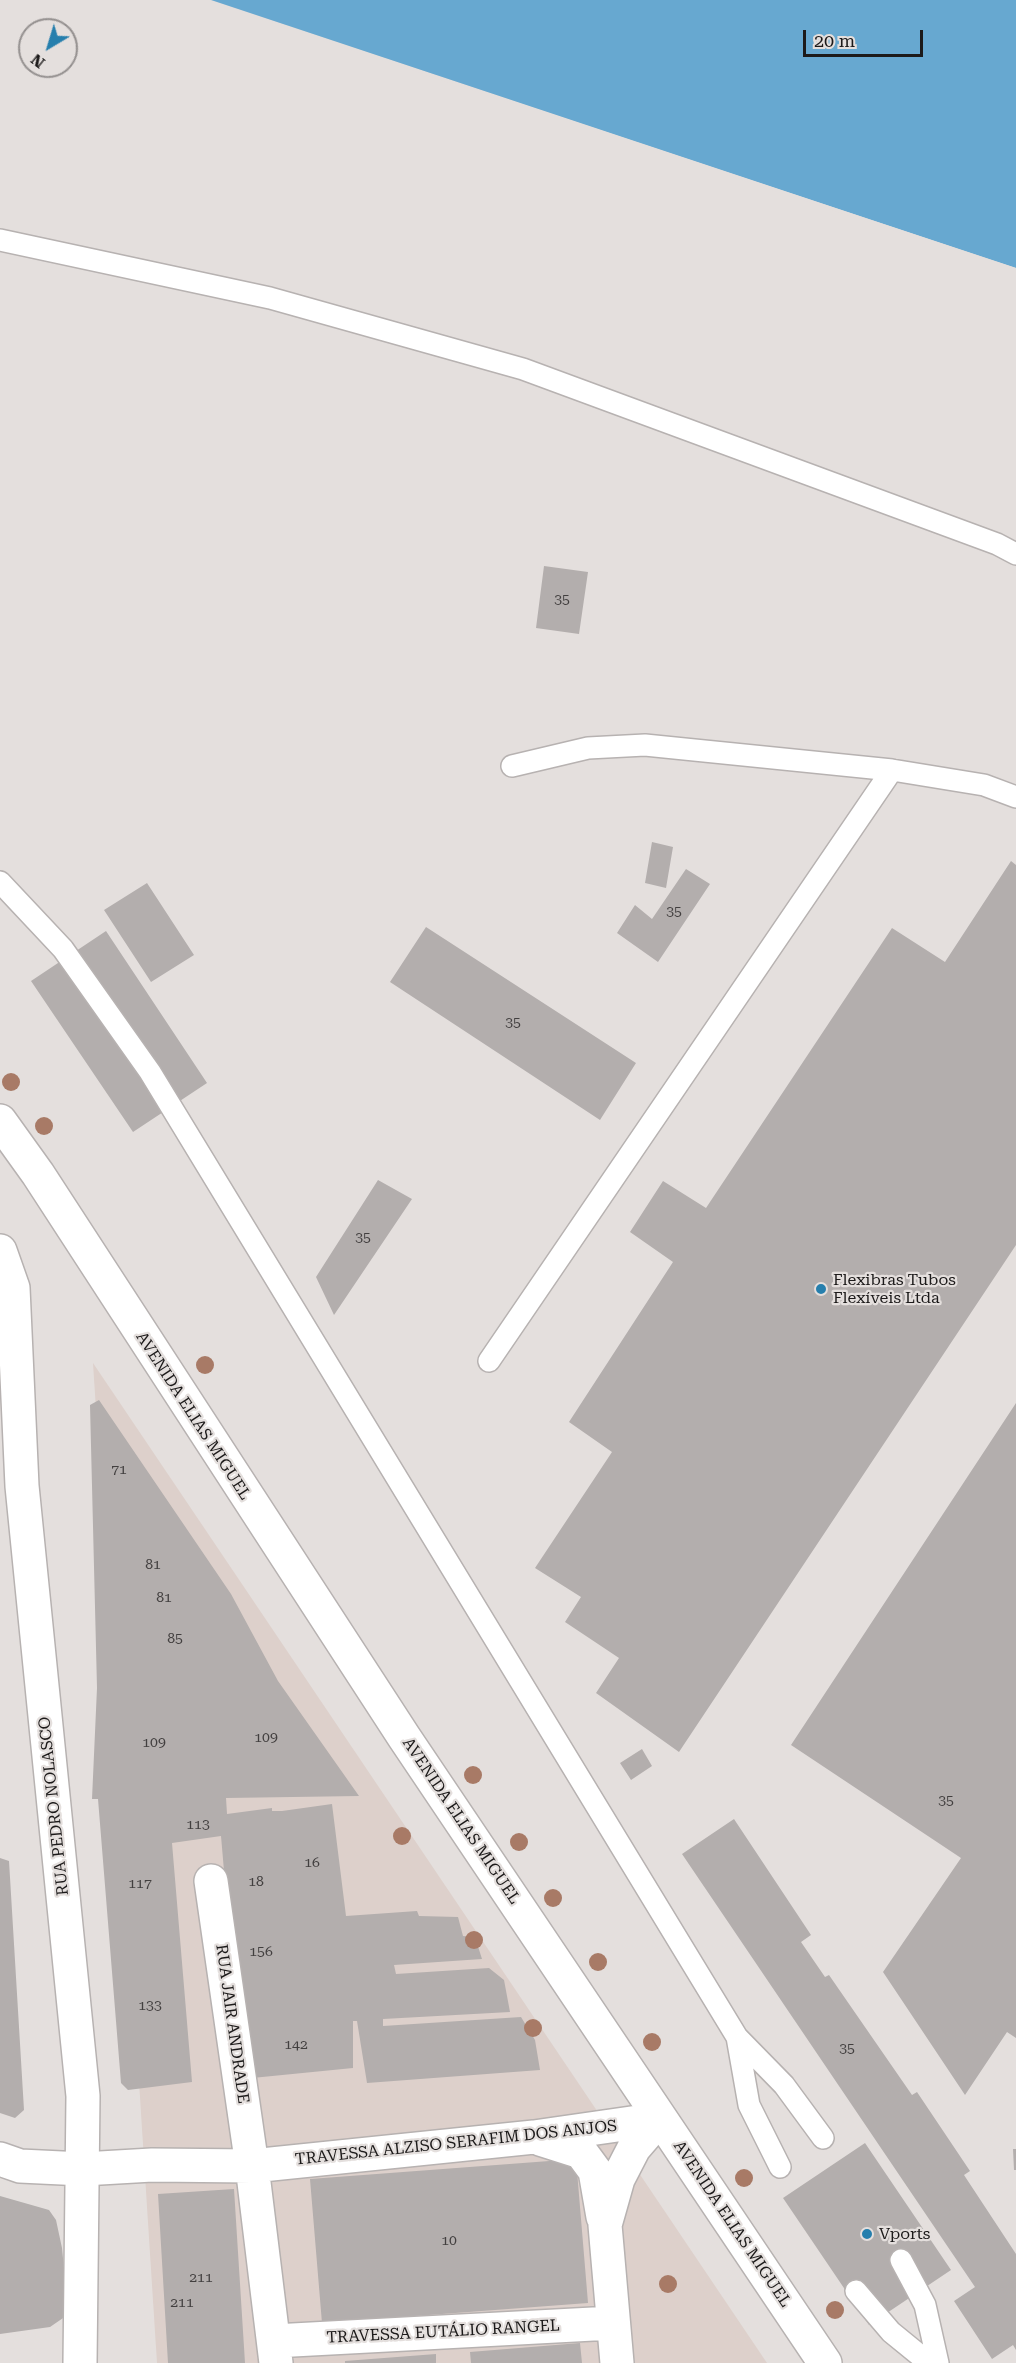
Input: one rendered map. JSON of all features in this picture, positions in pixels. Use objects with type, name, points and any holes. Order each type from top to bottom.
[{"type":"main road","name":"AVENIDA ELIAS MIGUEL","points":[[0,1121],[44,1184],[102,1276],[659,2119],[673,2135],[825,2363]]},
{"type":"main road","name":"RUA PEDRO NOLASCO","points":[[0,1251],[13,1288],[10,1425],[22,1486],[83,2096],[80,2363]]},
{"type":"main road","name":"RUA JAIR ANDRADE","points":[[212,1881],[252,2166],[275,2352]]},
{"type":"main road","name":"TRAVESSA ALZISO SERAFIM DOS ANJOS","points":[[252,2166],[534,2137],[659,2119]]},
{"type":"main road","points":[[605,2225],[618,2179],[634,2148],[659,2119]]},
{"type":"main road","points":[[534,2137],[581,2152],[595,2171],[605,2225],[617,2363]]},
{"type":"main road","points":[[0,2159],[20,2166],[83,2169],[152,2165],[252,2166]]},
{"type":"main road","name":"TRAVESSA EUTÁLIO RANGEL","points":[[275,2352],[612,2323]]},
{"type":"lane","points":[[0,240],[270,298],[523,369],[997,544],[1016,554]]},
{"type":"lane","points":[[512,766],[588,748],[645,745],[892,770],[984,785],[1016,797]]},
{"type":"lane","points":[[489,1361],[892,770]]},
{"type":"lane","points":[[0,882],[63,949],[150,1072],[737,2037],[784,2085],[823,2138]]},
{"type":"lane","points":[[737,2037],[749,2105],[780,2168]]},
{"type":"lane","points":[[902,2260],[925,2305],[938,2363]]},
{"type":"lane","points":[[856,2291],[891,2332],[928,2363]]},
{"type":"shaded area","points":[[93,1363],[767,2363],[157,2363]]},
{"type":"water","points":[[211,0],[1016,0],[1016,268]]},
{"type":"pier","points":[[208,0],[1016,268],[1016,271],[210,3]]},
{"type":"building","points":[[544,566],[588,572],[579,634],[536,628]]},
{"type":"building","points":[[652,842],[673,847],[666,888],[645,883]]},
{"type":"building","name":"Flexibras Tubos Flexíveis Ltda","points":[[1011,861],[1016,865],[1016,1245],[679,1752],[596,1693],[619,1658],[565,1622],[581,1597],[535,1568],[612,1452],[569,1422],[673,1262],[630,1232],[663,1181],[706,1208],[892,928],[945,962]]},
{"type":"building","points":[[686,869],[710,884],[658,962],[617,933],[635,905],[652,919]]},
{"type":"building","points":[[147,883],[194,955],[151,982],[104,910]]},
{"type":"building","points":[[426,927],[636,1063],[600,1120],[390,982]]},
{"type":"building","points":[[106,931],[207,1083],[133,1132],[31,981]]},
{"type":"building","points":[[378,1180],[412,1199],[334,1315],[316,1277]]},
{"type":"building","points":[[99,1400],[231,1594],[278,1681],[359,1796],[226,1798],[227,1814],[272,1808],[272,1811],[282,1811],[332,1804],[346,1916],[417,1911],[419,1916],[458,1917],[463,1936],[475,1937],[482,1959],[394,1965],[396,1974],[489,1968],[504,1980],[510,2012],[383,2019],[383,2026],[521,2017],[535,2040],[540,2070],[367,2083],[357,2021],[353,2021],[353,2068],[242,2079],[221,1836],[172,1843],[192,2082],[128,2090],[121,2083],[98,1799],[92,1799],[97,1688],[90,1405]]},
{"type":"building","points":[[1016,1403],[1016,2038],[1007,2032],[965,2095],[883,1972],[961,1858],[791,1745]]},
{"type":"building","points":[[642,1749],[652,1766],[631,1780],[620,1763]]},
{"type":"building","points":[[734,1819],[811,1935],[801,1942],[825,1977],[829,1975],[912,2095],[917,2092],[970,2171],[964,2175],[1016,2254],[1016,2350],[1013,2345],[992,2359],[954,2301],[975,2287],[682,1854]]},
{"type":"building","points":[[0,1858],[9,1861],[24,2110],[15,2118],[0,2113]]},
{"type":"building","name":"Vports","points":[[865,2143],[951,2270],[869,2325],[783,2198]]},
{"type":"building","points":[[1013,2149],[1016,2149],[1016,2170],[1014,2170]]},
{"type":"building","points":[[576,2159],[588,2303],[322,2323],[310,2179]]},
{"type":"building","points":[[234,2189],[245,2363],[168,2363],[158,2194]]},
{"type":"building","points":[[0,2196],[49,2210],[56,2220],[62,2248],[68,2309],[66,2316],[50,2327],[0,2334]]},
{"type":"building","points":[[580,2343],[582,2363],[471,2363],[470,2352]]},
{"type":"building","points":[[436,2354],[436,2363],[345,2363],[345,2361]]},
{"type":"place","name":"Flexibras Tubos Flexíveis Ltda","points":[[821,1289]]},
{"type":"place","name":"Vports","points":[[867,2234]]}]
